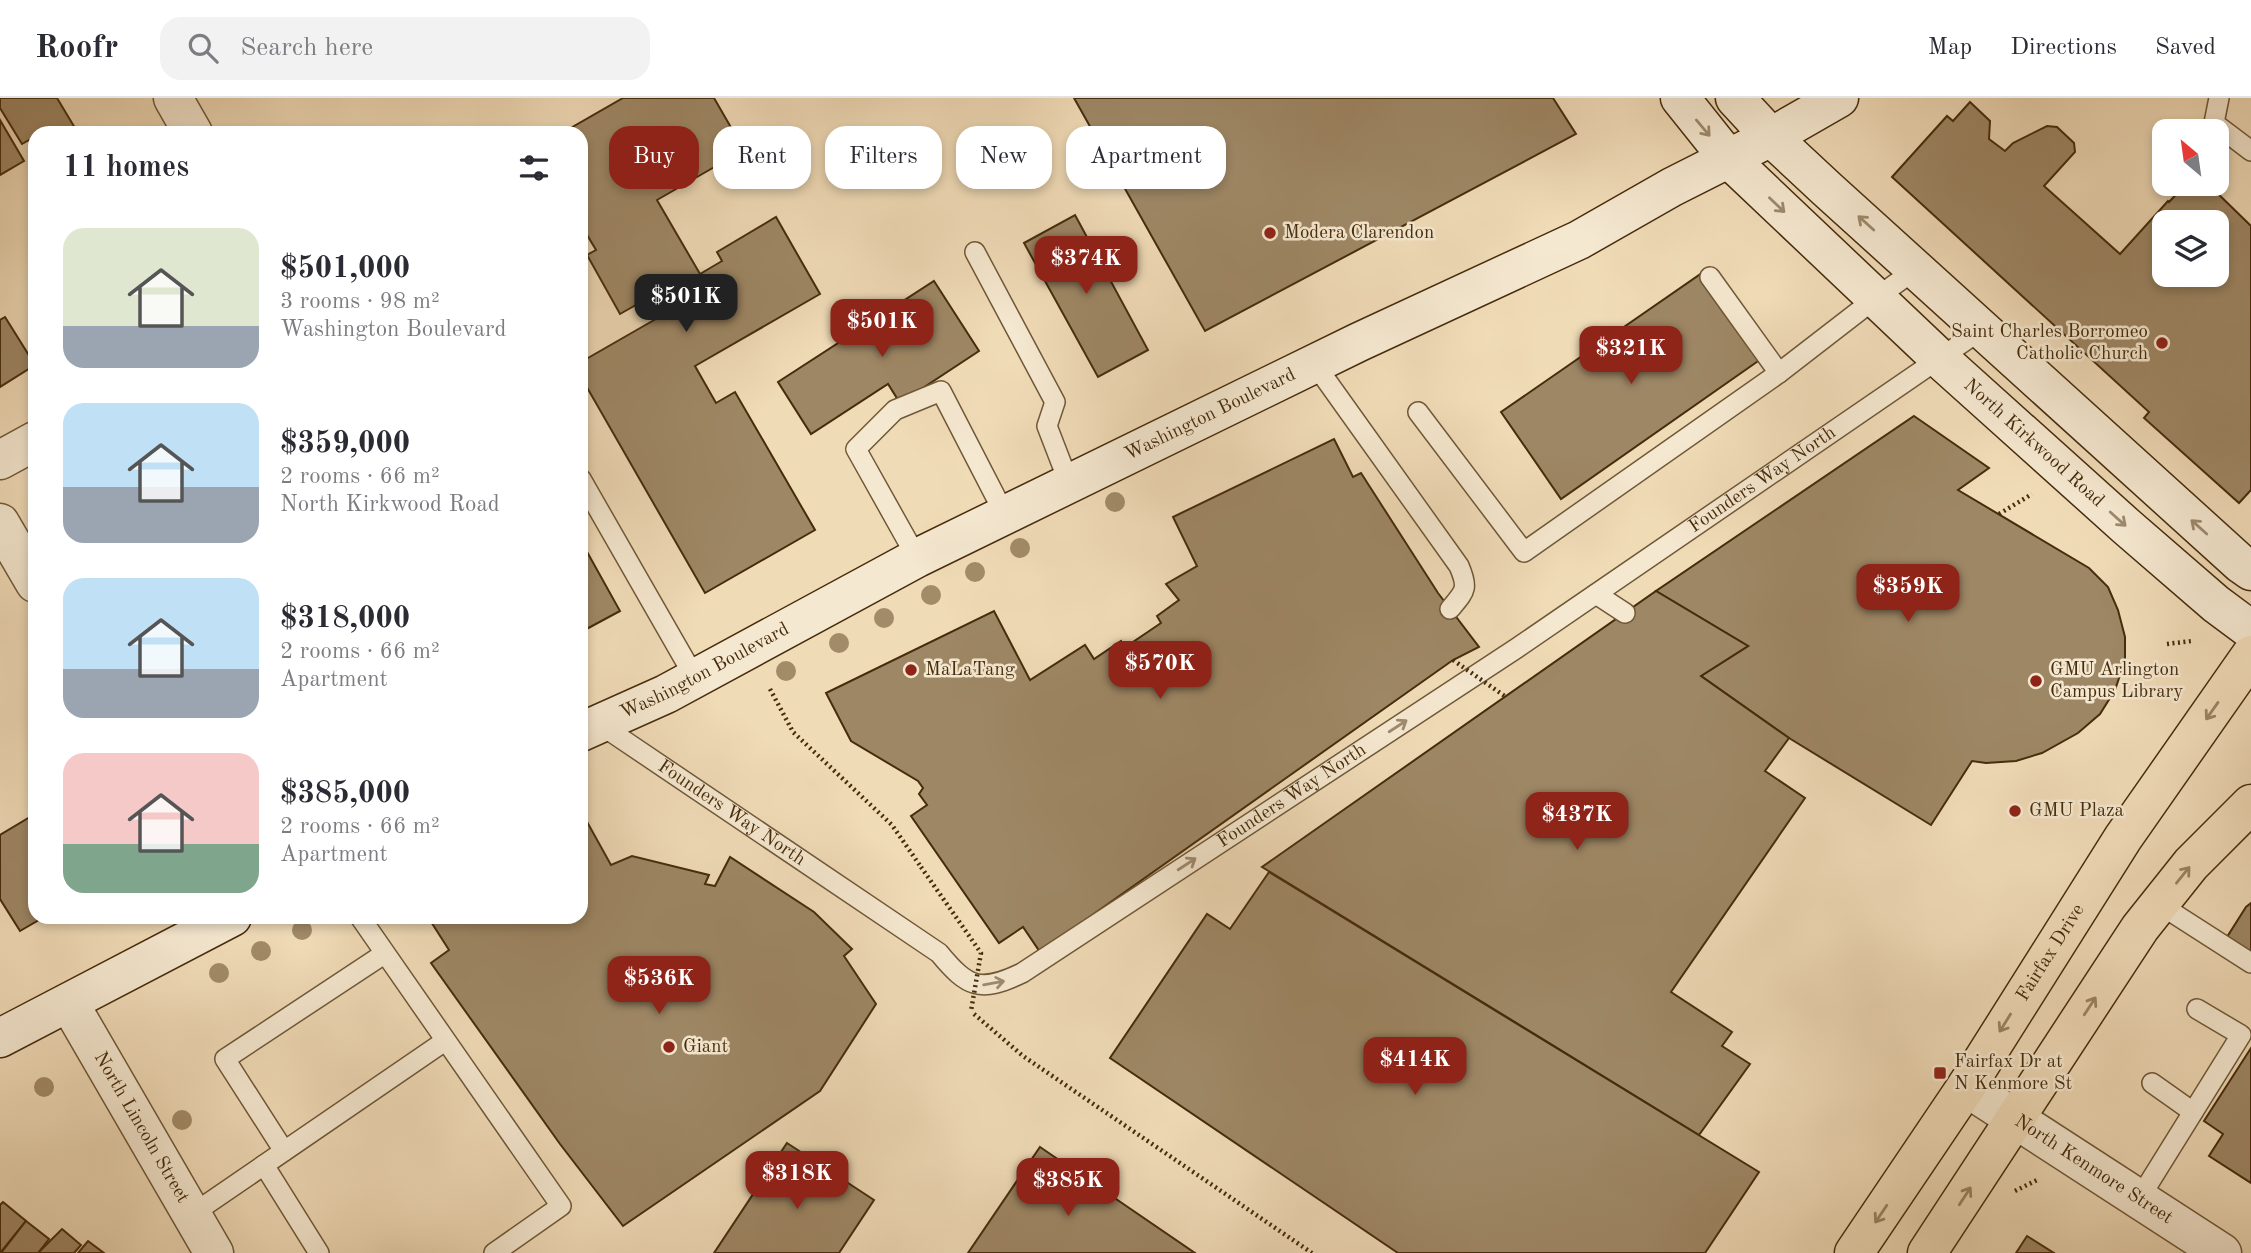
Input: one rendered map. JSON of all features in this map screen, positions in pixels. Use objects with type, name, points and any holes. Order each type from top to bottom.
[{"type":"main road","points":[[173,98],[189,126]]},
{"type":"main road","name":"North Kirkwood Road","points":[[1680,98],[1728,158],[1940,359],[2216,604],[2251,630]]},
{"type":"main road","points":[[1735,98],[1771,137],[1981,330],[2251,571]]},
{"type":"main road","name":"Washington Boulevard","points":[[590,728],[666,694],[917,558],[1314,363],[1579,240],[1839,98]]},
{"type":"main road","points":[[0,460],[28,445]]},
{"type":"main road","points":[[0,523],[28,571]]},
{"type":"main road","name":"Fairfax Drive","points":[[1854,1253],[1966,1087],[2123,838],[2251,655]]},
{"type":"main road","points":[[1927,1253],[2140,928],[2191,864],[2251,804]]},
{"type":"main road","points":[[0,1038],[219,924]]},
{"type":"main road","name":"North Lincoln Street","points":[[69,1003],[214,1253]]},
{"type":"main road","name":"North Kenmore Street","points":[[1966,1087],[2217,1252]]},
{"type":"lane","points":[[2219,98],[2214,123],[2251,151]]},
{"type":"lane","points":[[975,252],[1055,402],[1047,426],[1069,484]]},
{"type":"lane","points":[[1418,412],[1524,552],[1779,373],[1916,269]]},
{"type":"lane","points":[[1710,277],[1779,373]]},
{"type":"lane","name":"Founders Way North","points":[[590,728],[939,953],[961,978],[988,986],[1002,983],[1022,973],[1517,648],[1981,330]]},
{"type":"lane","points":[[1314,363],[1459,566],[1466,582],[1464,592],[1450,609]]},
{"type":"lane","points":[[917,558],[856,449],[895,410],[941,391],[1005,515]]},
{"type":"lane","points":[[588,491],[695,678]]},
{"type":"lane","points":[[1596,594],[1625,612]]},
{"type":"lane","points":[[2159,904],[2251,963]]},
{"type":"lane","points":[[365,924],[561,1206],[494,1253]]},
{"type":"lane","points":[[284,1151],[225,1059],[384,954]]},
{"type":"lane","points":[[2138,1199],[2241,1035],[2197,1009]]},
{"type":"lane","points":[[191,1214],[445,1041]]},
{"type":"lane","points":[[2151,1083],[2193,1112]]},
{"type":"lane","points":[[264,1165],[319,1253]]},
{"type":"path","points":[[1998,514],[2042,488]]},
{"type":"path","points":[[2167,643],[2192,641]]},
{"type":"path","points":[[1453,660],[1506,697]]},
{"type":"path","points":[[770,689],[793,732],[892,825],[981,953],[971,1011],[1023,1056],[1312,1253]]},
{"type":"path","points":[[2012,1192],[2041,1178]]},
{"type":"building","points":[[0,98],[57,98],[74,126],[28,126],[28,141],[22,144],[0,108]]},
{"type":"building","points":[[623,98],[714,98],[730,126],[713,126],[713,168],[699,176],[699,126],[609,126],[609,189],[676,189],[657,200],[700,274],[722,261],[717,252],[776,217],[820,294],[695,366],[716,403],[735,392],[815,530],[705,593],[588,389],[588,358],[668,312],[657,293],[620,314],[588,257],[596,250],[588,237],[588,126],[574,126]]},
{"type":"building","name":"Modera Clarendon","points":[[1074,98],[1553,98],[1576,134],[1205,331],[1125,189],[1226,189],[1226,126],[1090,126]]},
{"type":"building","name":"Saint Charles Borromeo Catholic Church","points":[[1970,102],[1990,121],[1989,139],[2005,151],[2013,143],[2047,126],[2057,127],[2074,143],[2075,152],[2044,186],[2120,254],[2152,219],[2152,287],[2229,287],[2229,210],[2160,210],[2175,196],[2220,196],[2251,226],[2251,490],[2239,503],[2144,418],[2149,412],[1892,177],[1947,116],[1953,121]]},
{"type":"building","points":[[0,120],[24,161],[0,175]]},
{"type":"building","points":[[1075,215],[1148,350],[1098,377],[1024,243]]},
{"type":"building","points":[[1702,273],[1761,359],[1561,499],[1501,412]]},
{"type":"building","points":[[934,281],[979,351],[900,403],[888,384],[811,434],[778,382]]},
{"type":"building","points":[[5,317],[28,354],[28,369],[0,387],[0,320]]},
{"type":"building","points":[[1914,416],[1989,468],[1958,490],[2089,568],[2108,587],[2125,637],[2125,660],[2115,690],[2100,714],[2078,733],[2042,753],[2016,761],[1972,761],[1931,825],[1789,738],[1701,676],[1748,646],[1656,591]]},
{"type":"building","points":[[1334,439],[1353,477],[1361,473],[1438,593],[1479,647],[1453,660],[1040,952],[1023,927],[999,943],[911,816],[927,805],[919,794],[923,788],[918,781],[851,741],[826,693],[994,611],[1030,680],[1085,645],[1094,659],[1121,641],[1124,648],[1161,623],[1157,616],[1179,600],[1166,584],[1197,566],[1173,517]]},
{"type":"building","points":[[588,554],[620,611],[588,628]]},
{"type":"building","points":[[1656,591],[1748,646],[1701,676],[1789,738],[1765,771],[1805,798],[1671,992],[1732,1032],[1722,1046],[1750,1064],[1699,1135],[1262,867]]},
{"type":"building","points":[[28,818],[28,924],[32,924],[20,931],[0,899],[0,835]]},
{"type":"building","name":"Giant","points":[[588,824],[611,865],[632,856],[709,875],[705,884],[715,886],[730,857],[814,912],[852,949],[844,956],[876,1004],[820,1091],[623,1226],[560,1144],[431,963],[449,950],[432,924],[588,924]]},
{"type":"building","points":[[1269,872],[1759,1172],[1705,1253],[1398,1253],[1110,1058],[1207,914],[1230,929]]},
{"type":"building","points":[[2251,903],[2251,953],[2227,937]]},
{"type":"building","points":[[2251,1048],[2251,1183],[2209,1156],[2223,1134],[2204,1121]]},
{"type":"building","points":[[787,1143],[874,1200],[839,1253],[714,1253]]},
{"type":"building","points":[[1040,1147],[1195,1253],[968,1253]]},
{"type":"building","points":[[3,1202],[26,1221],[0,1253],[0,1205]]},
{"type":"building","points":[[26,1221],[49,1239],[38,1253],[1,1253]]},
{"type":"building","points":[[62,1229],[81,1245],[74,1253],[38,1253]]},
{"type":"building","points":[[2027,1236],[2054,1253],[2016,1253]]},
{"type":"building","points":[[88,1241],[104,1253],[78,1253]]},
{"type":"place","name":"Modera Clarendon","points":[[1270,233]]},
{"type":"place","name":"Saint Charles Borromeo Catholic Church","points":[[2162,343]]},
{"type":"place","name":"MaLaTang","points":[[911,670]]},
{"type":"place","name":"GMU Arlington Campus Library","points":[[2036,681]]},
{"type":"place","name":"GMU Plaza","points":[[2015,811]]},
{"type":"place","name":"Giant","points":[[669,1047]]},
{"type":"place","name":"Fairfax Dr at N Kenmore St","points":[[1940,1073]]}]
